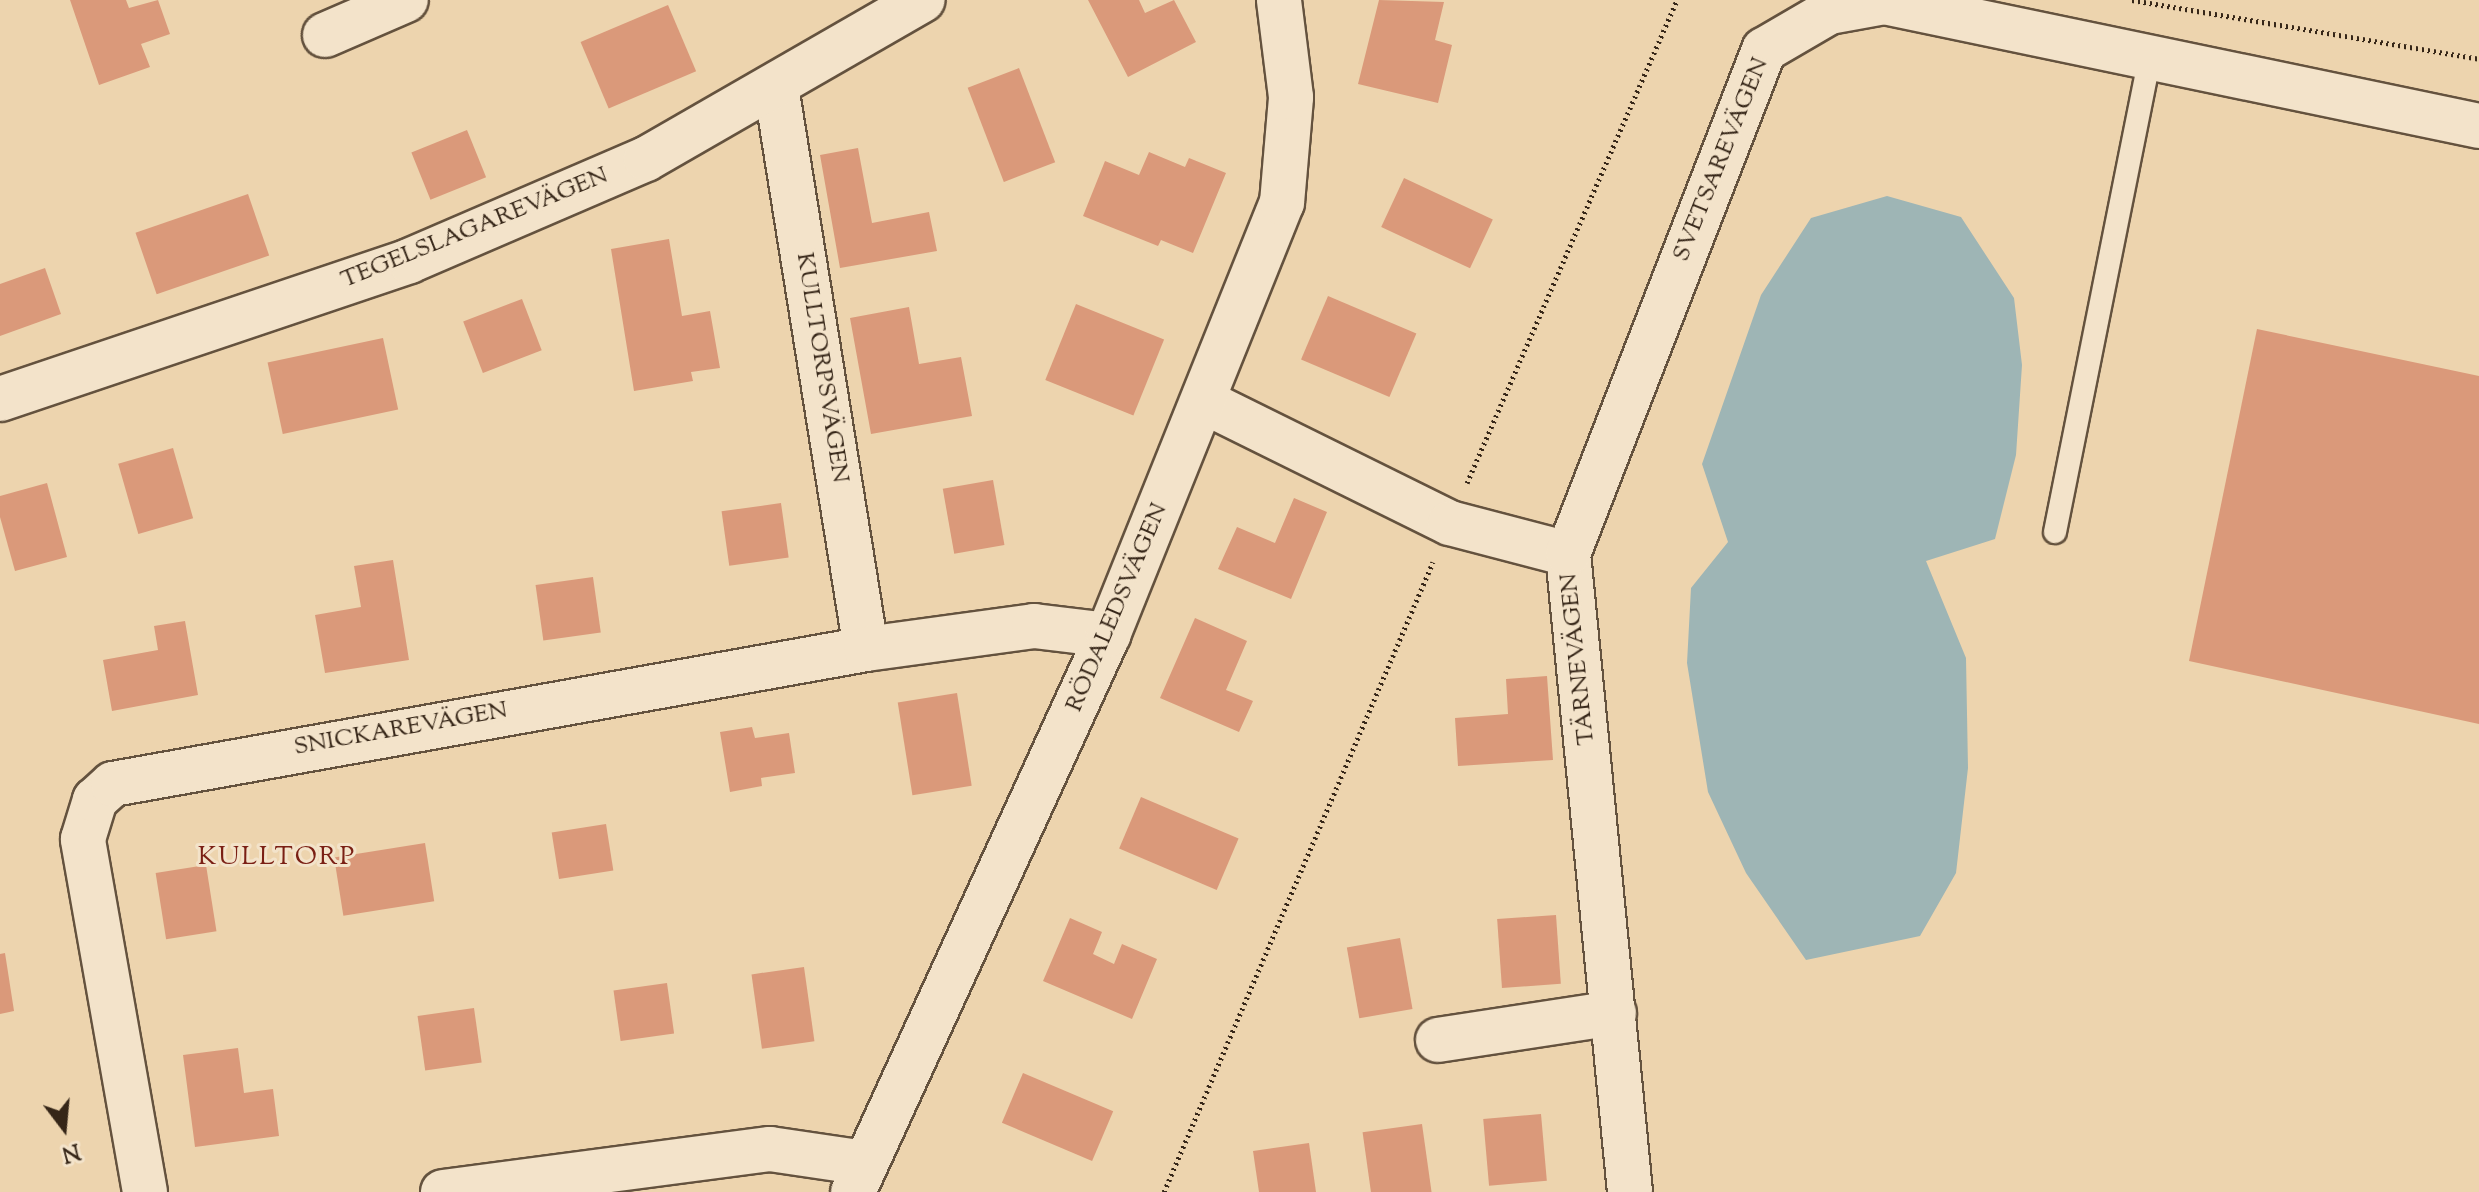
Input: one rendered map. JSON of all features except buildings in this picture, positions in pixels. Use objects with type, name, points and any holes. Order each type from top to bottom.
[{"type":"street","points":[[325,35],[406,0]]},
{"type":"street","name":"TEGELSLAGAREVÄGEN","points":[[0,399],[409,261],[646,159],[923,0]]},
{"type":"street","name":"RÖDALEDSVÄGEN","points":[[859,1178],[1108,635],[1205,402],[1282,203],[1289,165],[1291,97],[1279,0]]},
{"type":"street","name":"SVETSAREVÄGEN","points":[[1568,554],[1764,50],[1829,12],[1884,2],[2479,126]]},
{"type":"street","name":"KULLTORPSVÄGEN","points":[[776,87],[866,649]]},
{"type":"street","name":"TÄRNEVÄGEN","points":[[1205,402],[1450,523],[1568,554],[1630,1192]]},
{"type":"street","name":"SNICKAREVÄGEN","points":[[145,1192],[83,839],[95,800],[113,784],[866,649],[1034,626],[1108,635]]},
{"type":"street","points":[[1438,1040],[1614,1013]]},
{"type":"street","points":[[443,1192],[770,1149],[859,1178]]},
{"type":"lane","points":[[2055,532],[2150,58]]},
{"type":"path","points":[[1164,1192],[1677,0]]},
{"type":"path","points":[[2132,0],[2479,59]]},
{"type":"water","points":[[1887,196],[1961,217],[2014,298],[2022,365],[2016,455],[1995,539],[1926,561],[1966,658],[1968,768],[1956,873],[1920,936],[1806,960],[1746,873],[1708,792],[1687,663],[1691,588],[1728,542],[1702,464],[1761,295],[1811,218]]},
{"type":"district","name":"KULLTORP","points":[[277,858]]}]
